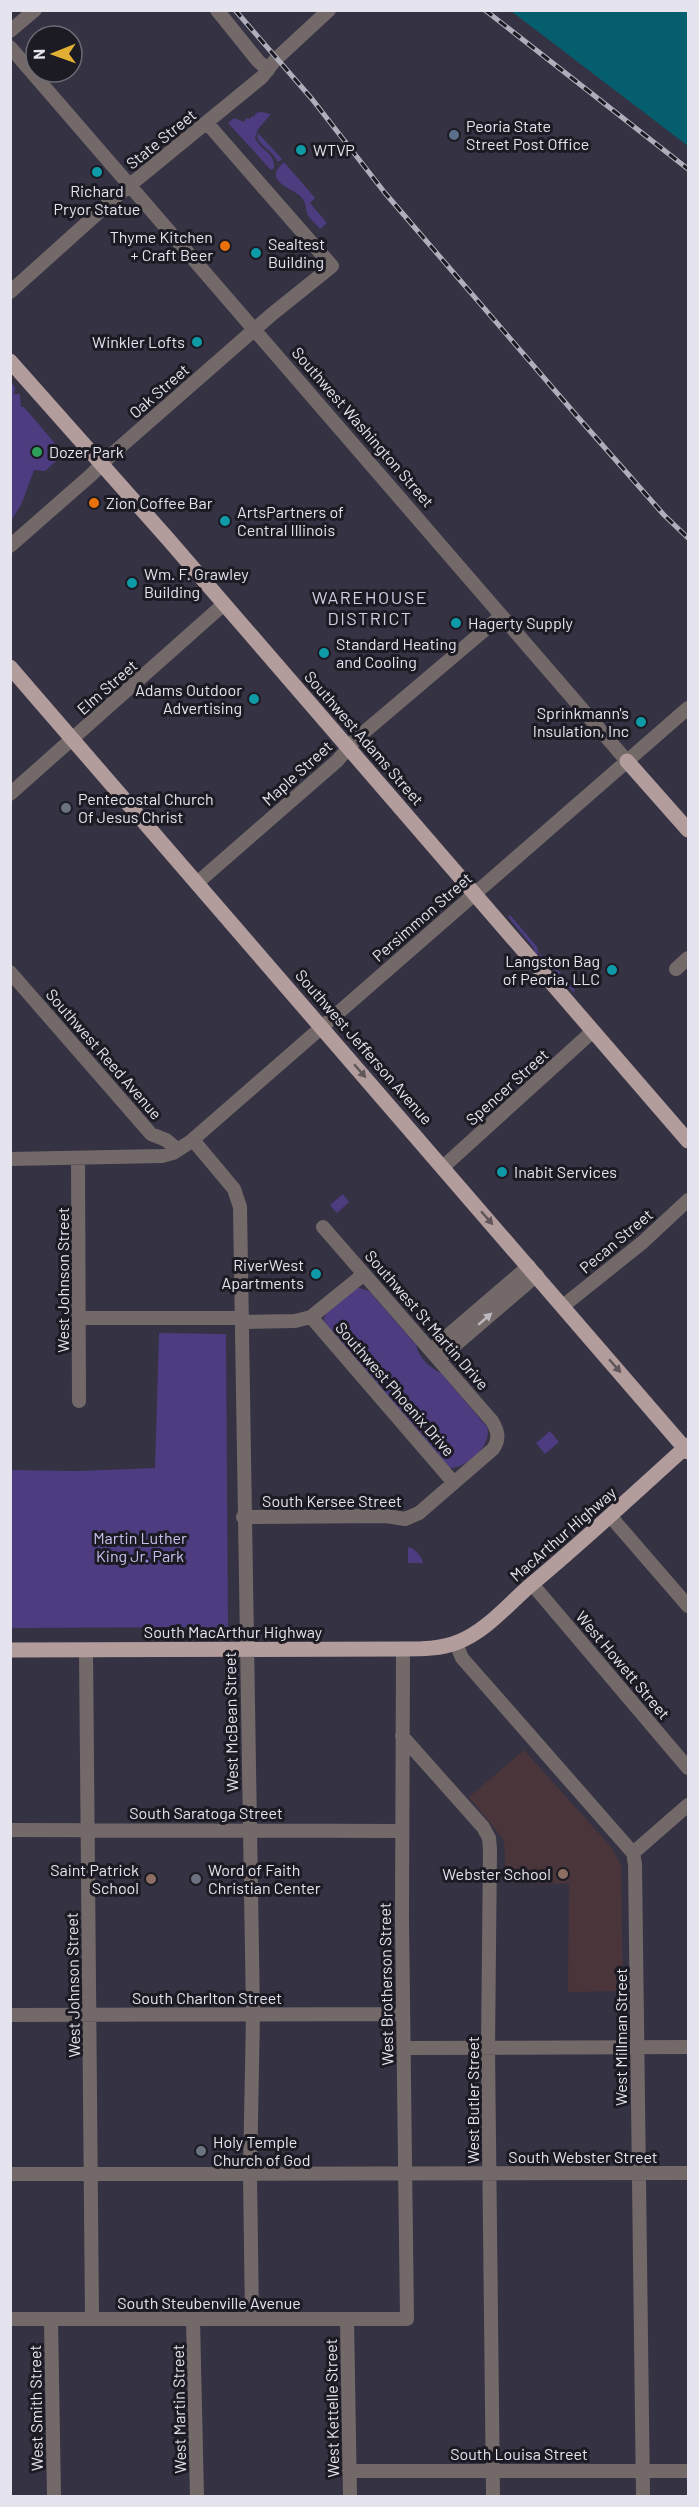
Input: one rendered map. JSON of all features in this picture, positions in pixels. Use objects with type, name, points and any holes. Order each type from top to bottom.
[{"type":"main road","name":"Southwest Adams Street","points":[[10,361],[224,604],[688,1141]]},
{"type":"main road","name":"Southwest Jefferson Avenue","points":[[10,668],[687,1448]]},
{"type":"main road","name":"Southwest Washington Street","points":[[627,761],[688,830]]},
{"type":"main road","name":"MacArthur Highway","points":[[456,1643],[474,1633],[611,1517],[687,1448]]},
{"type":"main road","name":"South MacArthur Highway","points":[[10,1650],[403,1649],[432,1648],[456,1643]]},
{"type":"street","points":[[10,31],[35,10]]},
{"type":"street","points":[[217,10],[268,70]]},
{"type":"street","name":"State Street","points":[[10,292],[130,185],[268,70],[276,58],[329,10]]},
{"type":"street","name":"Southwest Washington Street","points":[[10,47],[627,761]]},
{"type":"street","name":"Oak Street","points":[[10,546],[255,330],[332,266],[207,123]]},
{"type":"street","name":"Elm Street","points":[[10,794],[224,604]]},
{"type":"street","name":"Maple Street","points":[[197,883],[337,761],[356,739],[501,616]]},
{"type":"street","name":"Persimmon Street","points":[[10,1159],[162,1156],[193,1140],[688,708]]},
{"type":"street","points":[[676,969],[688,958]]},
{"type":"street","name":"Southwest Reed Avenue","points":[[10,972],[152,1134],[166,1140],[177,1150]]},
{"type":"street","name":"Spencer Street","points":[[442,1167],[593,1031]]},
{"type":"street","name":"West McBean Street","points":[[193,1140],[234,1189],[240,1207],[243,1517],[253,2014],[250,2174],[252,2319]]},
{"type":"street","name":"West Johnson Street","points":[[78,1158],[79,1401]]},
{"type":"street","name":"Pecan Street","points":[[563,1306],[643,1242],[688,1200]]},
{"type":"street","name":"Southwest St Martin Drive","points":[[323,1227],[492,1420],[498,1433],[498,1440]]},
{"type":"street","points":[[435,1354],[533,1270]]},
{"type":"street","points":[[80,1318],[295,1321],[311,1317],[364,1274]]},
{"type":"street","name":"Southwest Phoenix Drive","points":[[311,1317],[454,1483]]},
{"type":"street","name":"South Kersee Street","points":[[243,1517],[386,1516],[405,1519],[419,1513],[493,1449],[498,1440]]},
{"type":"street","points":[[611,1517],[688,1606]]},
{"type":"street","name":"West Howett Street","points":[[532,1584],[688,1768]]},
{"type":"street","points":[[456,1643],[462,1658],[633,1853],[688,1805]]},
{"type":"street","name":"West Brotherson Street","points":[[403,1649],[403,2014],[407,2319]]},
{"type":"street","name":"West Johnson Street","points":[[86,1650],[92,2319]]},
{"type":"street","name":"West Butler Street","points":[[402,1736],[483,1827],[489,1838],[491,1876],[488,2049],[493,2496]]},
{"type":"street","name":"South Saratoga Street","points":[[10,1830],[402,1831]]},
{"type":"street","name":"West Millman Street","points":[[633,1853],[637,1876],[643,2496]]},
{"type":"street","name":"South Charlton Street","points":[[10,2015],[403,2014]]},
{"type":"street","points":[[404,2048],[688,2047]]},
{"type":"street","name":"South Webster Street","points":[[10,2174],[688,2173]]},
{"type":"street","name":"South Steubenville Avenue","points":[[10,2319],[407,2319]]},
{"type":"street","name":"West Kettelle Street","points":[[347,2319],[350,2496]]},
{"type":"street","name":"West Smith Street","points":[[51,2320],[54,2496]]},
{"type":"street","name":"West Martin Street","points":[[193,2320],[198,2496]]},
{"type":"street","name":"South Louisa Street","points":[[349,2471],[688,2470]]},
{"type":"shaded area","name":"Webster School","points":[[524,1750],[611,1847],[621,1864],[623,1991],[568,1992],[569,1884],[506,1883],[504,1840],[469,1797]]},
{"type":"green space","points":[[256,113],[271,114],[258,129],[255,138],[272,158],[274,168],[271,170],[228,123],[234,118],[244,122],[246,118],[250,119]]},
{"type":"green space","points":[[258,133],[282,159],[280,161],[277,161],[272,153],[261,144],[257,137]]},
{"type":"green space","points":[[284,162],[315,198],[310,203],[327,223],[320,229],[308,215],[303,199],[278,180],[276,175],[278,169]]},
{"type":"green space","name":"Dozer Park","points":[[11,382],[15,387],[14,394],[20,394],[21,407],[24,407],[64,454],[45,471],[34,470],[21,505],[11,521]]},
{"type":"green space","points":[[510,915],[538,948],[539,953],[536,955],[533,947],[508,917]]},
{"type":"green space","points":[[541,954],[546,956],[575,990],[573,992],[545,960],[538,957]]},
{"type":"green space","points":[[343,1194],[349,1202],[337,1213],[330,1205]]},
{"type":"green space","points":[[356,1287],[369,1291],[416,1345],[425,1362],[441,1373],[487,1427],[486,1441],[471,1460],[450,1468],[335,1335],[324,1326],[329,1308]]},
{"type":"green space","name":"Martin Luther King Jr. Park","points":[[159,1333],[226,1334],[228,1627],[11,1628],[11,1470],[78,1471],[155,1468]]},
{"type":"green space","points":[[550,1431],[559,1442],[545,1454],[536,1443]]},
{"type":"green space","points":[[408,1547],[418,1553],[423,1563],[408,1563]]},
{"type":"water","points":[[511,11],[688,11],[688,146]]},
{"type":"railway","points":[[235,10],[312,99],[385,193],[576,415],[664,515],[688,538]]},
{"type":"railway","points":[[485,10],[688,169]]},
{"type":"place","name":"Peoria State Street Post Office","points":[[454,135]]},
{"type":"place","name":"WTVP","points":[[301,150]]},
{"type":"place","name":"Richard Pryor Statue","points":[[97,172]]},
{"type":"place","name":"Thyme Kitchen + Craft Beer","points":[[225,246]]},
{"type":"place","name":"Sealtest Building","points":[[256,253]]},
{"type":"place","name":"Winkler Lofts","points":[[197,342]]},
{"type":"place","name":"Dozer Park","points":[[37,452]]},
{"type":"place","name":"Zion Coffee Bar","points":[[94,503]]},
{"type":"place","name":"ArtsPartners of Central Illinois","points":[[225,521]]},
{"type":"place","name":"Wm. F. Grawley Building","points":[[132,583]]},
{"type":"place","name":"Hagerty Supply","points":[[456,623]]},
{"type":"place","name":"Standard Heating and Cooling","points":[[324,653]]},
{"type":"place","name":"Adams Outdoor Advertising","points":[[254,699]]},
{"type":"place","name":"Sprinkmann's Insulation, Inc","points":[[641,722]]},
{"type":"place","name":"Pentecostal Church Of Jesus Christ","points":[[66,808]]},
{"type":"place","name":"Langston Bag of Peoria, LLC","points":[[612,970]]},
{"type":"place","name":"Inabit Services","points":[[502,1172]]},
{"type":"place","name":"RiverWest Apartments","points":[[316,1274]]},
{"type":"place","name":"Webster School","points":[[563,1874]]},
{"type":"place","name":"Saint Patrick School","points":[[151,1879]]},
{"type":"place","name":"Word of Faith Christian Center","points":[[196,1879]]},
{"type":"place","name":"Holy Temple Church of God","points":[[201,2151]]},
{"type":"district","name":"WAREHOUSE DISTRICT","points":[[370,608]]}]
